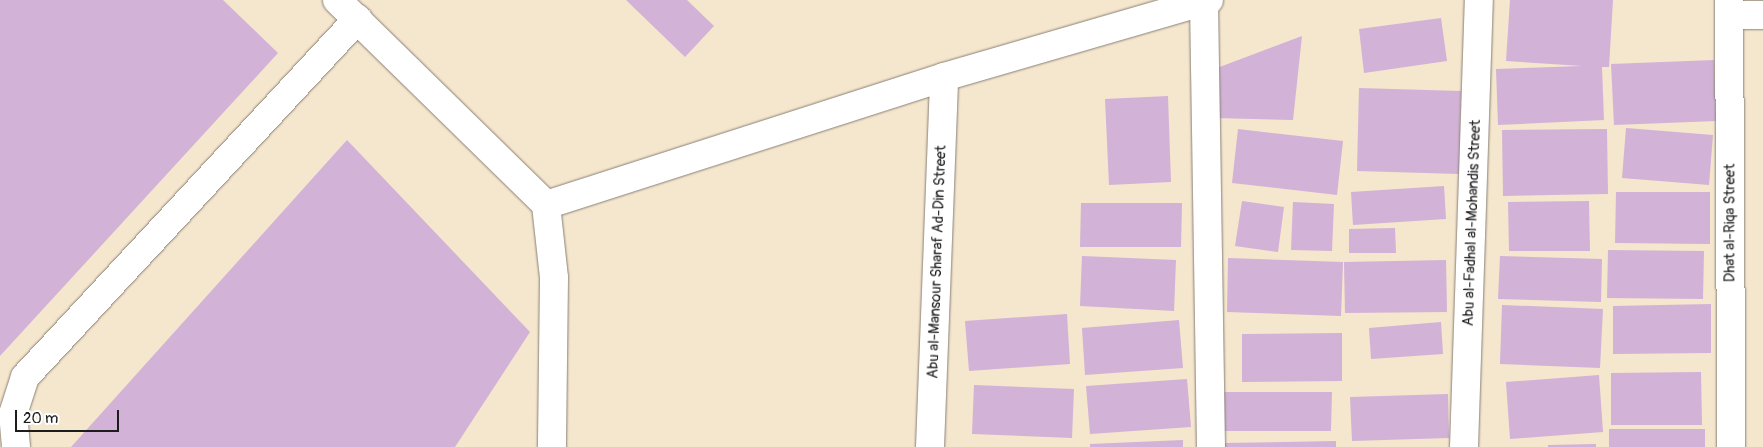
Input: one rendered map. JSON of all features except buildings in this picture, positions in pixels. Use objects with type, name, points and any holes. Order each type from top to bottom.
[{"type":"street","points":[[337,0],[546,206],[554,278],[552,447]]},
{"type":"street","name":"Abu al-Fadhal al-Mohandis Street","points":[[1464,447],[1479,0]]},
{"type":"street","points":[[546,206],[944,77],[1207,1],[1211,447]]},
{"type":"street","points":[[1729,8],[1763,15]]},
{"type":"street","name":"Dhat al-Riqa Street","points":[[1729,8],[1731,447]]},
{"type":"street","points":[[16,447],[13,414],[25,377],[358,19]]},
{"type":"street","name":"Abu al-Mansour Sharaf Ad-Din Street","points":[[930,447],[944,77]]}]
